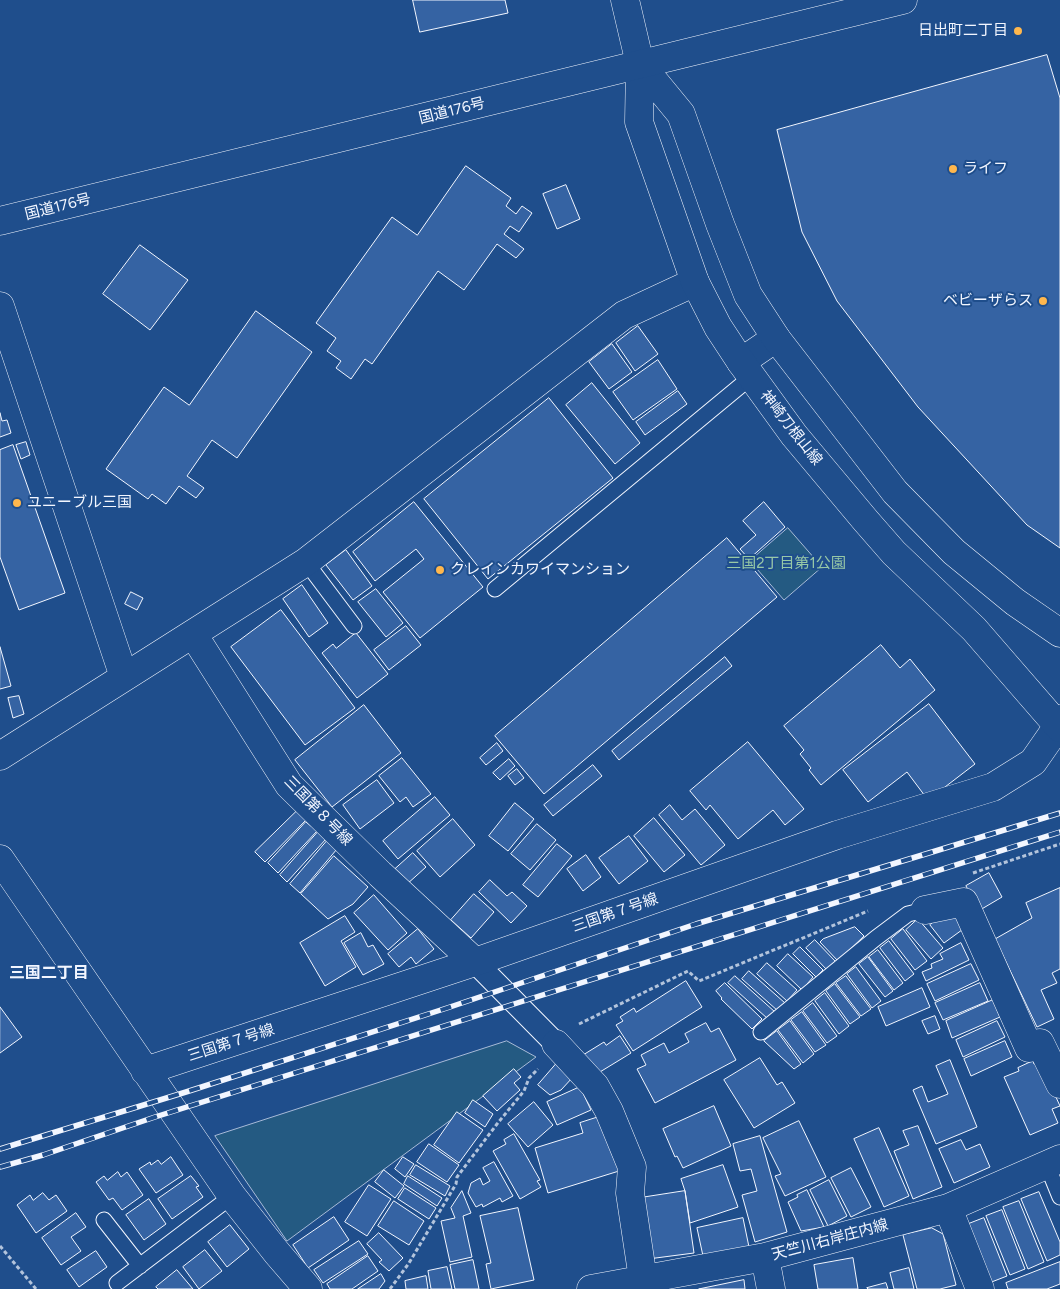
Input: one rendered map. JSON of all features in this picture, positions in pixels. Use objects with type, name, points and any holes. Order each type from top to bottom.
[{"type":"main road","name":"神崎刀根山線","points":[[625,0],[640,64],[639,122],[695,282],[718,327],[794,435],[894,553],[974,628],[1059,724]]},
{"type":"main road","name":"国道176号","points":[[0,221],[904,0]]},
{"type":"main road","name":"神崎刀根山線","points":[[640,64],[681,114],[720,224],[748,295],[776,338],[895,492],[954,552],[1015,602],[1060,633]]},
{"type":"main road","points":[[0,756],[306,562],[624,315],[695,282]]},
{"type":"main road","points":[[0,306],[124,677]]},
{"type":"main road","points":[[746,369],[776,338]]},
{"type":"main road","points":[[1015,602],[1060,649]]},
{"type":"main road","name":"三国第８号線","points":[[193,634],[289,785],[380,874],[475,962]]},
{"type":"main road","name":"三国第７号線","points":[[145,1071],[475,962],[837,835],[993,788],[1033,762],[1059,724]]},
{"type":"main road","points":[[0,859],[232,1196],[308,1289]]},
{"type":"main road","points":[[925,910],[964,902],[1029,1048],[1040,1043],[1060,1084]]},
{"type":"main road","points":[[556,1044],[594,1086],[609,1111],[632,1167],[630,1193],[643,1279]]},
{"type":"main road","name":"天竺川右岸庄内線","points":[[608,1287],[643,1279],[765,1258],[948,1208],[1054,1162]]},
{"type":"main road","points":[[948,1208],[980,1289]]},
{"type":"main road","points":[[765,1258],[771,1289]]},
{"type":"street","points":[[475,962],[556,1044]]},
{"type":"lane","points":[[495,589],[746,369]]},
{"type":"lane","points":[[306,562],[354,626]]},
{"type":"lane","points":[[761,1032],[873,936],[908,914],[925,910]]},
{"type":"lane","points":[[1054,1162],[1060,1197]]},
{"type":"lane","points":[[117,1283],[232,1196]]},
{"type":"lane","points":[[104,1220],[140,1266]]},
{"type":"path","points":[[967,874],[1060,844]]},
{"type":"path","points":[[390,1289],[409,1263],[456,1184],[457,1177],[524,1091],[529,1078],[548,1060],[556,1044],[688,971],[699,981],[874,909]]},
{"type":"path","points":[[0,1246],[36,1289]]},
{"type":"green space","name":"三国2丁目第1公園","points":[[788,528],[822,567],[784,600],[750,561]]},
{"type":"green space","points":[[507,1041],[536,1057],[287,1241],[215,1136]]},
{"type":"building","points":[[413,0],[505,0],[508,13],[420,32]]},
{"type":"building","points":[[1047,55],[1060,98],[1060,548],[1027,525],[918,407],[837,301],[802,232],[777,130]]},
{"type":"building","points":[[466,166],[511,198],[506,206],[516,214],[522,206],[532,213],[519,232],[510,226],[504,234],[524,249],[516,258],[497,244],[464,290],[438,271],[372,364],[365,359],[351,379],[336,368],[341,361],[327,351],[336,338],[316,323],[392,217],[417,235]]},
{"type":"building","points":[[566,185],[580,219],[557,229],[543,194]]},
{"type":"building","points":[[140,245],[188,280],[150,330],[103,294]]},
{"type":"building","points":[[256,311],[312,352],[237,458],[212,440],[187,476],[204,488],[196,498],[179,486],[166,504],[152,494],[148,499],[106,469],[164,387],[189,405]]},
{"type":"building","points":[[638,326],[658,354],[635,371],[616,343]]},
{"type":"building","points":[[612,344],[632,372],[609,389],[589,362]]},
{"type":"building","points":[[658,360],[677,389],[633,420],[613,392]]},
{"type":"building","points":[[592,383],[640,443],[615,464],[566,405]]},
{"type":"building","points":[[678,391],[687,404],[645,435],[636,422]]},
{"type":"building","points":[[549,398],[613,478],[488,579],[424,499]]},
{"type":"building","points":[[0,413],[2,421],[7,420],[11,433],[0,437]]},
{"type":"building","points":[[26,442],[30,455],[21,459],[16,445]]},
{"type":"building","name":"ユニーブル三国","points":[[13,445],[65,593],[19,610],[0,557],[0,450]]},
{"type":"building","name":"クレインカワイマンション","points":[[414,502],[483,587],[420,638],[383,592],[424,559],[416,549],[375,581],[353,552]]},
{"type":"building","points":[[764,502],[785,527],[749,559],[740,549],[756,535],[743,521]]},
{"type":"building","points":[[727,538],[777,597],[544,794],[495,736]]},
{"type":"building","points":[[346,550],[372,586],[353,600],[326,565]]},
{"type":"building","points":[[302,585],[328,623],[309,637],[283,599]]},
{"type":"building","points":[[376,589],[403,623],[386,637],[358,602]]},
{"type":"building","points":[[131,592],[143,598],[137,610],[125,604]]},
{"type":"building","points":[[281,610],[355,708],[305,745],[231,647]]},
{"type":"building","points":[[406,626],[421,645],[389,670],[374,650]]},
{"type":"building","points":[[356,633],[388,674],[357,698],[322,653],[333,644],[336,648]]},
{"type":"building","points":[[881,645],[900,668],[910,659],[935,690],[821,785],[809,770],[811,768],[800,754],[804,750],[784,726]]},
{"type":"building","points":[[0,647],[11,686],[0,689]]},
{"type":"building","points":[[725,657],[732,666],[619,760],[612,751]]},
{"type":"building","points":[[19,696],[24,714],[13,718],[8,698]]},
{"type":"building","points":[[929,704],[975,764],[928,800],[907,772],[868,802],[843,770]]},
{"type":"building","points":[[364,705],[401,753],[332,807],[295,760]]},
{"type":"building","points":[[748,742],[804,809],[785,825],[773,810],[738,839],[710,805],[706,810],[690,791]]},
{"type":"building","points":[[497,743],[503,751],[486,765],[480,758]]},
{"type":"building","points":[[402,758],[431,794],[413,807],[406,797],[400,802],[379,776]]},
{"type":"building","points":[[509,759],[515,766],[500,780],[493,773]]},
{"type":"building","points":[[593,765],[602,776],[553,816],[544,805]]},
{"type":"building","points":[[517,769],[524,778],[515,785],[508,776]]},
{"type":"building","points":[[377,780],[394,803],[360,829],[343,805]]},
{"type":"building","points":[[435,797],[450,815],[398,859],[383,841]]},
{"type":"building","points":[[515,803],[534,819],[508,851],[489,836]]},
{"type":"building","points":[[670,805],[682,820],[695,809],[725,845],[701,865],[659,815]]},
{"type":"building","points":[[297,811],[306,820],[265,862],[255,852]]},
{"type":"building","points":[[654,818],[685,855],[664,872],[634,836]]},
{"type":"building","points":[[453,819],[475,845],[440,877],[417,851]]},
{"type":"building","points":[[306,822],[317,831],[278,873],[268,863]]},
{"type":"building","points":[[537,824],[556,840],[530,870],[511,854]]},
{"type":"building","points":[[318,832],[326,839],[287,882],[280,875]]},
{"type":"building","points":[[629,836],[648,861],[619,884],[599,858]]},
{"type":"building","points":[[327,841],[337,849],[300,893],[290,884]]},
{"type":"building","points":[[557,844],[572,856],[538,897],[523,885]]},
{"type":"building","points":[[413,853],[426,867],[406,885],[393,871]]},
{"type":"building","points":[[586,855],[601,877],[583,891],[567,869]]},
{"type":"building","points":[[334,856],[368,887],[353,904],[328,919],[301,894]]},
{"type":"building","points":[[989,873],[1002,897],[980,910],[966,886]]},
{"type":"building","points":[[490,880],[507,896],[512,892],[527,906],[511,923],[479,892]]},
{"type":"building","points":[[1060,888],[1060,969],[1052,973],[1057,983],[1041,990],[1054,1019],[1037,1027],[995,939],[1032,918],[1026,903]]},
{"type":"building","points":[[474,894],[494,912],[471,938],[451,920]]},
{"type":"building","points":[[374,895],[407,933],[388,950],[354,913]]},
{"type":"building","points":[[952,908],[966,927],[944,943],[930,925]]},
{"type":"building","points":[[345,916],[355,932],[341,941],[356,967],[325,986],[300,943]]},
{"type":"building","points":[[918,919],[943,948],[931,959],[906,930]]},
{"type":"building","points":[[855,927],[864,936],[838,961],[820,942],[823,939]]},
{"type":"building","points":[[418,929],[434,949],[416,964],[411,957],[399,967],[388,954]]},
{"type":"building","points":[[903,929],[927,961],[915,970],[891,939]]},
{"type":"building","points":[[361,933],[368,947],[373,945],[384,964],[363,975],[344,943]]},
{"type":"building","points":[[815,940],[836,962],[827,970],[806,948]]},
{"type":"building","points":[[889,941],[914,974],[905,981],[880,948]]},
{"type":"building","points":[[961,943],[969,960],[926,981],[922,972],[932,968],[931,964],[943,959],[940,954]]},
{"type":"building","points":[[800,947],[823,970],[816,977],[793,954]]},
{"type":"building","points":[[878,950],[903,983],[894,990],[869,957]]},
{"type":"building","points":[[788,954],[813,977],[802,990],[777,966]]},
{"type":"building","points":[[868,957],[893,991],[885,997],[859,964]]},
{"type":"building","points":[[767,963],[797,990],[787,1001],[757,974]]},
{"type":"building","points":[[971,964],[979,980],[935,1001],[927,984]]},
{"type":"building","points":[[856,967],[881,1001],[872,1008],[847,974]]},
{"type":"building","points":[[749,971],[785,1003],[778,1011],[742,979]]},
{"type":"building","points":[[735,976],[775,1012],[768,1019],[728,983]]},
{"type":"building","points":[[846,976],[871,1009],[861,1016],[836,983]]},
{"type":"building","points":[[686,981],[702,1007],[633,1051],[616,1025],[623,1021],[620,1017],[634,1008],[636,1012]]},
{"type":"building","points":[[725,983],[762,1019],[752,1029],[721,999],[716,991]]},
{"type":"building","points":[[980,983],[988,1001],[943,1020],[935,1003]]},
{"type":"building","points":[[835,984],[860,1017],[850,1024],[826,991]]},
{"type":"building","points":[[922,988],[930,1007],[886,1026],[878,1007]]},
{"type":"building","points":[[825,993],[849,1026],[839,1034],[815,1001]]},
{"type":"building","points":[[993,1000],[1000,1017],[952,1038],[946,1021]]},
{"type":"building","points":[[813,1003],[837,1036],[827,1043],[803,1011]]},
{"type":"building","points":[[0,1007],[22,1037],[0,1053]]},
{"type":"building","points":[[802,1012],[826,1045],[815,1052],[791,1020]]},
{"type":"building","points":[[935,1016],[940,1029],[928,1034],[922,1021]]},
{"type":"building","points":[[790,1021],[814,1054],[803,1063],[778,1030]]},
{"type":"building","points":[[997,1021],[1005,1037],[963,1057],[956,1040]]},
{"type":"building","points":[[706,1023],[711,1032],[719,1028],[736,1060],[655,1103],[637,1069],[646,1065],[641,1055],[664,1043],[669,1053],[689,1042],[685,1034]]},
{"type":"building","points":[[777,1031],[801,1064],[794,1069],[764,1041]]},
{"type":"building","points":[[620,1036],[631,1053],[595,1075],[583,1055],[604,1042],[606,1045]]},
{"type":"building","points":[[1005,1041],[1012,1057],[971,1076],[964,1059]]},
{"type":"building","points":[[760,1058],[777,1085],[782,1082],[795,1103],[754,1128],[724,1080]]},
{"type":"building","points":[[950,1060],[977,1127],[936,1144],[913,1090],[922,1086],[928,1102],[948,1094],[936,1066]]},
{"type":"building","points":[[1033,1061],[1034,1064],[1040,1062],[1060,1106],[1052,1109],[1058,1123],[1030,1135],[1004,1077],[1019,1071],[1018,1068]]},
{"type":"building","points":[[557,1063],[573,1077],[561,1090],[550,1095],[538,1085]]},
{"type":"building","points":[[514,1069],[521,1077],[514,1083],[520,1090],[497,1111],[483,1096]]},
{"type":"building","points":[[580,1087],[591,1110],[557,1125],[547,1102]]},
{"type":"building","points":[[473,1100],[493,1114],[485,1127],[465,1113]]},
{"type":"building","points":[[534,1102],[553,1125],[528,1147],[508,1124]]},
{"type":"building","points":[[714,1106],[731,1146],[683,1168],[677,1156],[675,1157],[663,1129]]},
{"type":"building","points":[[457,1112],[483,1130],[459,1163],[434,1145]]},
{"type":"building","points":[[602,1116],[619,1171],[548,1193],[535,1148],[583,1133],[580,1123]]},
{"type":"building","points":[[799,1121],[826,1177],[785,1196],[775,1176],[781,1174],[763,1138]]},
{"type":"building","points":[[918,1126],[942,1187],[913,1199],[894,1151],[909,1145],[903,1131]]},
{"type":"building","points":[[879,1128],[909,1196],[884,1207],[854,1139]]},
{"type":"building","points":[[514,1134],[540,1180],[537,1181],[541,1187],[520,1199],[493,1151],[506,1144],[504,1140]]},
{"type":"building","points":[[760,1136],[787,1232],[755,1242],[742,1195],[757,1191],[751,1169],[740,1171],[733,1144]]},
{"type":"building","points":[[961,1140],[966,1150],[980,1144],[990,1167],[954,1183],[939,1149]]},
{"type":"building","points":[[429,1144],[459,1165],[447,1182],[417,1162]]},
{"type":"building","points":[[171,1157],[183,1175],[156,1193],[139,1169],[150,1162],[151,1165],[158,1160],[161,1164]]},
{"type":"building","points":[[403,1157],[414,1164],[405,1177],[395,1169]]},
{"type":"building","points":[[494,1162],[513,1196],[502,1202],[500,1198],[483,1207],[482,1204],[476,1207],[468,1193],[471,1183],[480,1178],[483,1185],[490,1181],[483,1168]]},
{"type":"building","points":[[416,1165],[450,1186],[445,1196],[410,1175]]},
{"type":"building","points":[[723,1165],[738,1207],[690,1223],[685,1191],[681,1179]]},
{"type":"building","points":[[851,1168],[871,1207],[851,1217],[831,1178]]},
{"type":"building","points":[[384,1170],[404,1186],[395,1198],[375,1182]]},
{"type":"building","points":[[118,1172],[121,1177],[127,1172],[143,1195],[122,1210],[113,1198],[109,1200],[96,1182],[104,1176],[107,1180]]},
{"type":"building","points":[[191,1176],[199,1186],[196,1187],[203,1197],[172,1219],[158,1199]]},
{"type":"building","points":[[408,1176],[442,1198],[437,1206],[404,1184]]},
{"type":"building","points":[[829,1180],[847,1216],[828,1226],[810,1190]]},
{"type":"building","points":[[369,1185],[391,1199],[367,1236],[345,1222]]},
{"type":"building","points":[[405,1188],[436,1208],[429,1219],[398,1199]]},
{"type":"building","points":[[807,1190],[824,1227],[801,1231],[788,1202]]},
{"type":"building","points":[[462,1191],[471,1213],[463,1216],[472,1257],[450,1262],[441,1221],[455,1218],[451,1208]]},
{"type":"building","points":[[685,1191],[694,1253],[648,1259],[640,1198]]},
{"type":"building","points":[[1039,1192],[1060,1242],[1060,1255],[1047,1261],[1021,1199]]},
{"type":"building","points":[[43,1193],[49,1200],[56,1195],[67,1211],[36,1233],[17,1205],[30,1195],[33,1200]]},
{"type":"building","points":[[149,1199],[166,1224],[144,1240],[126,1215]]},
{"type":"building","points":[[394,1201],[424,1221],[409,1245],[378,1226]]},
{"type":"building","points":[[1019,1201],[1044,1262],[1028,1269],[1003,1207]]},
{"type":"building","points":[[518,1208],[534,1280],[491,1289],[486,1264],[491,1263],[480,1216]]},
{"type":"building","points":[[1002,1210],[1025,1269],[1010,1275],[986,1216]]},
{"type":"building","points":[[76,1213],[86,1227],[71,1237],[81,1251],[61,1265],[42,1238]]},
{"type":"building","points":[[334,1217],[349,1240],[308,1268],[293,1245]]},
{"type":"building","points":[[743,1218],[749,1247],[703,1256],[697,1228]]},
{"type":"building","points":[[984,1218],[1007,1276],[989,1283],[966,1225]]},
{"type":"building","points":[[230,1225],[249,1249],[227,1267],[208,1242]]},
{"type":"building","points":[[932,1228],[943,1234],[956,1285],[940,1289],[917,1289],[903,1235]]},
{"type":"building","points":[[379,1233],[403,1258],[389,1271],[379,1262],[382,1260],[367,1244]]},
{"type":"building","points":[[359,1241],[368,1254],[323,1283],[314,1270]]},
{"type":"building","points":[[205,1250],[222,1271],[199,1289],[183,1267]]},
{"type":"building","points":[[96,1251],[107,1267],[79,1287],[67,1270]]},
{"type":"building","points":[[368,1256],[378,1271],[352,1289],[330,1289],[327,1284]]},
{"type":"building","points":[[853,1258],[858,1289],[818,1289],[814,1265]]},
{"type":"building","points":[[473,1260],[479,1289],[455,1289],[450,1265]]},
{"type":"building","points":[[1060,1262],[1060,1284],[1047,1289],[1008,1289],[1006,1283]]},
{"type":"building","points":[[447,1267],[452,1289],[431,1289],[428,1271]]},
{"type":"building","points":[[909,1268],[914,1289],[894,1289],[890,1273]]},
{"type":"building","points":[[177,1270],[193,1289],[158,1289],[156,1287]]},
{"type":"building","points":[[381,1274],[385,1281],[379,1289],[358,1289]]},
{"type":"building","points":[[426,1276],[428,1289],[406,1289],[405,1281]]},
{"type":"building","points":[[744,1280],[745,1289],[699,1289]]},
{"type":"building","points":[[886,1283],[888,1289],[867,1288]]},
{"type":"railway","points":[[0,1149],[186,1092],[450,1007],[696,924],[1060,813]]},
{"type":"railway","points":[[0,1167],[43,1155],[155,1117],[1060,832]]},
{"type":"place","name":"日出町二丁目","points":[[1018,31]]},
{"type":"place","name":"ライフ","points":[[953,169]]},
{"type":"place","name":"ベビーザらス","points":[[1043,301]]},
{"type":"place","name":"ユニーブル三国","points":[[17,503]]},
{"type":"place","name":"クレインカワイマンション","points":[[440,570]]},
{"type":"district","name":"三国二丁目","points":[[49,973]]}]
